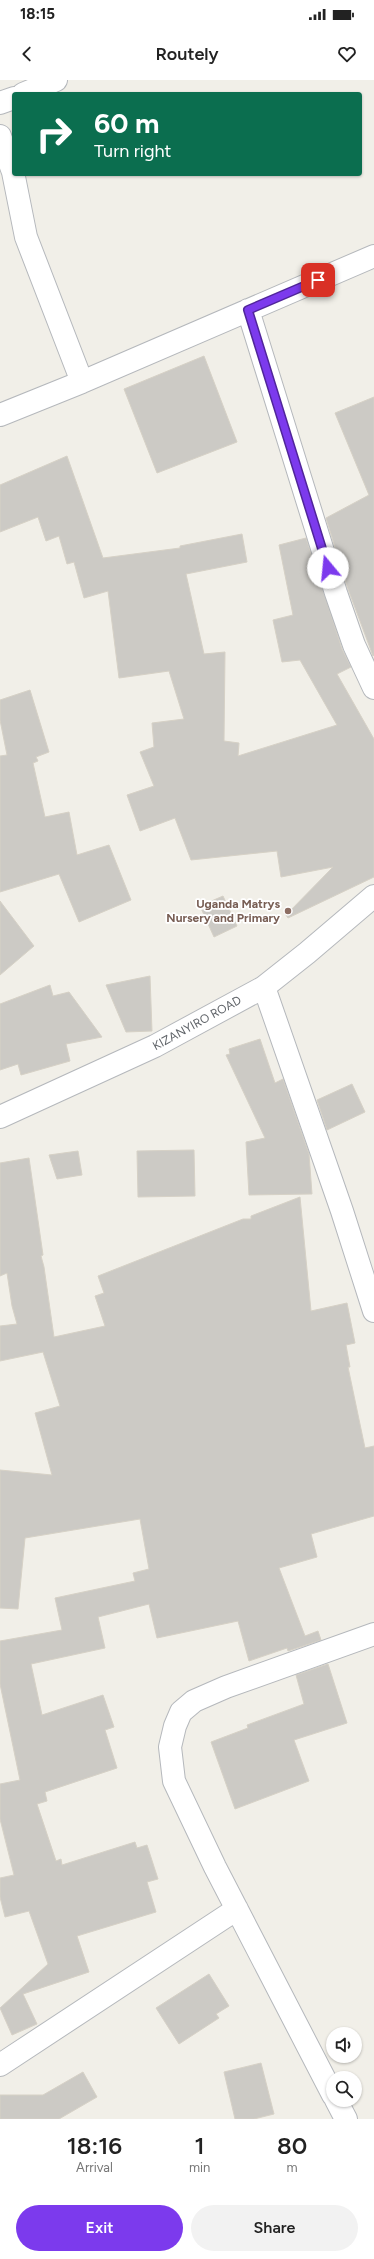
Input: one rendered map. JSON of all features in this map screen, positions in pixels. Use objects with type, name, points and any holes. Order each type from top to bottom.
[{"type":"street","points":[[28,92],[56,80]]},
{"type":"street","points":[[0,104],[12,99]]},
{"type":"street","points":[[0,136],[12,169]]},
{"type":"street","points":[[14,176],[26,237],[82,382]]},
{"type":"street","points":[[0,415],[82,382],[374,256]]},
{"type":"street","points":[[248,310],[336,594],[354,645],[374,688]]},
{"type":"street","name":"KIZANYIRO ROAD","points":[[0,1117],[155,1046],[264,987],[307,953],[374,896]]},
{"type":"street","points":[[264,987],[342,1211],[374,1311]]},
{"type":"street","points":[[326,2082],[236,1909],[174,1781],[170,1747],[175,1726],[181,1712],[194,1701],[226,1687],[374,1634]]},
{"type":"street","points":[[0,2065],[236,1909]]},
{"type":"street","points":[[340,2107],[346,2119]]},
{"type":"building","points":[[204,356],[237,442],[157,473],[124,389]]},
{"type":"building","points":[[374,397],[373,656],[348,589],[326,518],[369,495],[335,413]]},
{"type":"building","points":[[67,456],[103,558],[180,548],[180,546],[242,534],[247,562],[186,574],[204,654],[225,652],[224,741],[239,743],[238,756],[337,725],[300,660],[282,662],[273,620],[293,615],[279,545],[306,538],[342,649],[351,667],[337,674],[374,739],[374,877],[288,918],[286,915],[333,867],[281,877],[277,851],[191,860],[175,818],[140,831],[127,795],[154,786],[140,752],[154,747],[152,723],[184,719],[169,671],[119,678],[108,591],[84,598],[74,562],[67,564],[59,536],[46,541],[38,517],[0,532],[0,485]]},
{"type":"building","points":[[30,690],[49,752],[36,757],[38,761],[33,763],[45,817],[69,812],[77,855],[109,845],[131,900],[79,922],[59,874],[0,892],[0,756],[7,755],[0,720],[0,700]]},
{"type":"building","points":[[223,896],[237,926],[214,937],[200,906]]},
{"type":"building","points":[[0,901],[34,946],[0,975]]},
{"type":"building","points":[[150,976],[152,1031],[126,1032],[106,985]]},
{"type":"building","points":[[50,985],[53,996],[69,992],[102,1037],[66,1044],[70,1061],[21,1075],[18,1064],[0,1070],[0,1004]]},
{"type":"building","points":[[260,1039],[275,1083],[283,1079],[309,1154],[312,1194],[249,1195],[246,1142],[265,1138],[226,1055],[230,1054],[229,1049]]},
{"type":"building","points":[[352,1084],[365,1112],[327,1130],[317,1100]]},
{"type":"building","points":[[194,1150],[195,1196],[138,1197],[137,1151]]},
{"type":"building","points":[[78,1151],[82,1175],[57,1179],[49,1155]]},
{"type":"building","points":[[29,1158],[43,1255],[41,1256],[44,1267],[54,1337],[105,1326],[95,1296],[104,1293],[98,1276],[243,1219],[251,1219],[251,1216],[300,1197],[311,1311],[347,1303],[355,1343],[346,1345],[350,1367],[348,1367],[365,1448],[374,1446],[374,1516],[311,1534],[317,1557],[279,1568],[305,1636],[318,1631],[321,1640],[288,1651],[287,1648],[249,1661],[238,1621],[157,1638],[149,1604],[98,1617],[105,1648],[31,1664],[42,1715],[103,1695],[114,1727],[105,1730],[117,1768],[45,1792],[47,1801],[37,1804],[56,1861],[61,1859],[62,1865],[135,1842],[137,1848],[147,1845],[158,1879],[147,1882],[156,1912],[77,1936],[89,1972],[23,1994],[37,2024],[12,2035],[0,2008],[48,1964],[29,1911],[5,1917],[0,1897],[0,1878],[14,1875],[0,1819],[0,1784],[20,1780],[0,1684],[0,1641],[62,1630],[55,1598],[135,1581],[133,1573],[149,1569],[140,1519],[25,1538],[18,1609],[0,1608],[0,1470],[52,1475],[35,1413],[60,1406],[43,1352],[0,1361],[0,1326],[17,1324],[12,1306],[7,1273],[0,1276],[0,1163]]},
{"type":"building","points":[[328,1664],[347,1723],[294,1740],[309,1781],[235,1809],[211,1742],[248,1728],[247,1725],[304,1704],[296,1675]]},
{"type":"building","points":[[209,1974],[229,2006],[216,2014],[219,2018],[179,2044],[156,2008]]},
{"type":"building","points":[[261,2063],[274,2114],[254,2119],[235,2119],[224,2072]]},
{"type":"building","points":[[83,2072],[97,2097],[59,2119],[0,2119],[0,2095],[43,2095]]},
{"type":"place","name":"Uganda Matrys Nursery and Primary","points":[[288,911]]},
{"type":"route","points":[[318,280],[248,310],[328,568]]}]
